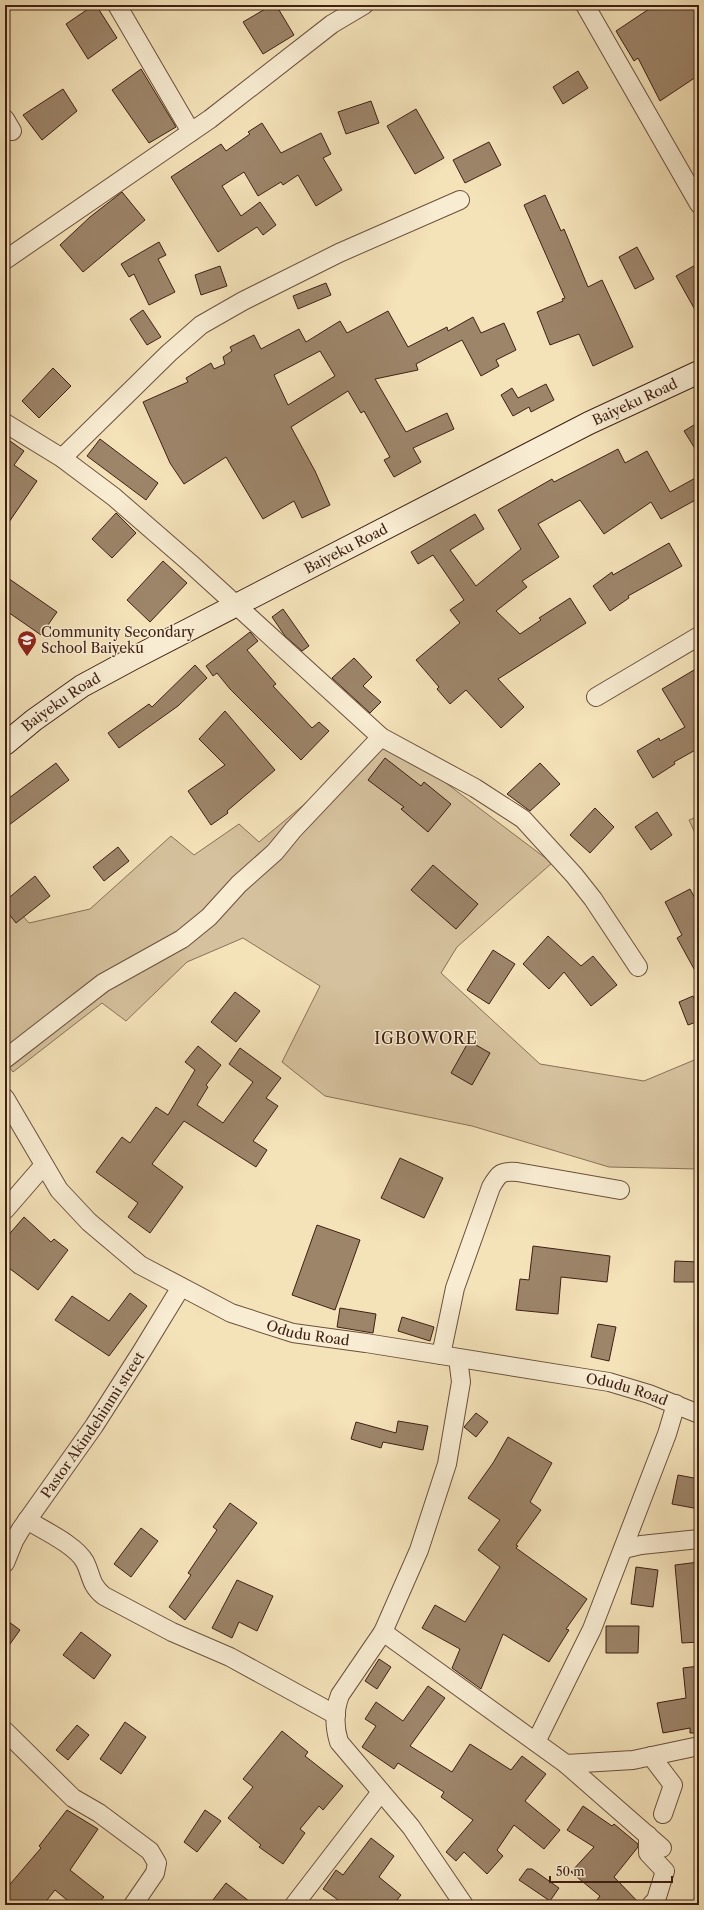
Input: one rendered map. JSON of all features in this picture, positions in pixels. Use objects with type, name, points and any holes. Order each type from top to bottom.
[{"type":"main road","name":"Baiyeku Road","points":[[5,744],[34,720],[82,686],[589,423],[699,372]]},
{"type":"street","points":[[117,5],[191,132]]},
{"type":"street","points":[[585,5],[699,204]]},
{"type":"street","points":[[5,260],[210,120],[332,24],[358,6]]},
{"type":"street","points":[[62,458],[169,353],[201,326],[243,301],[339,253],[460,200]]},
{"type":"street","points":[[5,423],[62,458],[114,497],[190,563],[235,606],[381,738],[475,788],[523,819],[574,875],[593,899],[638,967]]},
{"type":"street","points":[[596,697],[699,636]]},
{"type":"street","points":[[5,1059],[103,983],[182,939],[209,917],[240,884],[275,852],[293,830],[381,738]]},
{"type":"street","name":"Odudu Road","points":[[5,1098],[59,1190],[89,1222],[140,1265],[231,1313],[293,1333],[609,1382],[676,1404],[699,1414]]},
{"type":"street","points":[[5,1210],[44,1165]]},
{"type":"street","points":[[441,1355],[455,1288],[491,1187],[497,1175],[506,1171],[517,1172],[620,1190]]},
{"type":"street","name":"Pastor Akindehinmi street","points":[[5,1563],[14,1541],[94,1426],[181,1287]]},
{"type":"street","points":[[458,1358],[461,1382],[447,1464],[419,1550],[383,1632],[340,1695],[336,1705],[335,1727],[339,1742],[414,1831],[464,1905]]},
{"type":"street","points":[[536,1742],[592,1629],[632,1528],[667,1434],[676,1404]]},
{"type":"street","points":[[28,1520],[55,1537],[79,1555],[84,1562],[95,1589],[104,1596],[172,1632],[230,1657],[336,1715]]},
{"type":"street","points":[[632,1528],[641,1545]]},
{"type":"street","points":[[624,1549],[641,1545],[699,1540]]},
{"type":"street","points":[[383,1632],[566,1764],[662,1848]]},
{"type":"street","points":[[5,1731],[73,1798],[99,1813],[150,1851],[157,1863],[155,1873],[133,1905]]},
{"type":"street","points":[[566,1764],[632,1760],[699,1746]]},
{"type":"street","points":[[651,1756],[673,1785],[663,1814]]},
{"type":"street","points":[[294,1905],[381,1792]]},
{"type":"street","points":[[648,1835],[648,1853],[665,1871],[655,1903]]},
{"type":"shaded area","points":[[385,737],[552,863],[457,947],[441,973],[540,1064],[644,1081],[699,1058],[699,1169],[609,1167],[472,1126],[325,1096],[282,1062],[320,986],[243,938],[187,962],[126,1021],[102,1003],[13,1072],[5,1062],[5,896],[29,923],[90,909],[171,836],[194,855],[239,824],[259,842]]},
{"type":"shaded area","points":[[699,816],[699,842],[689,820]]},
{"type":"building","points":[[96,5],[117,38],[88,59],[66,24]]},
{"type":"building","points":[[272,5],[276,5],[294,35],[263,54],[243,22]]},
{"type":"building","points":[[655,5],[699,5],[699,75],[660,101],[638,58],[634,61],[616,31]]},
{"type":"building","points":[[141,69],[176,127],[149,143],[112,90]]},
{"type":"building","points":[[578,71],[588,88],[563,104],[553,87]]},
{"type":"building","points":[[63,89],[77,111],[42,140],[23,115]]},
{"type":"building","points":[[371,101],[379,123],[346,134],[338,112]]},
{"type":"building","points":[[416,109],[444,158],[415,174],[387,126]]},
{"type":"building","points":[[262,123],[281,153],[321,133],[331,154],[323,158],[342,190],[316,206],[298,175],[283,185],[281,182],[258,196],[244,172],[222,186],[241,216],[260,202],[276,225],[263,235],[257,227],[218,252],[171,177],[221,144],[226,151],[250,134],[248,132]]},
{"type":"building","points":[[489,142],[501,165],[465,183],[453,160]]},
{"type":"building","points":[[122,192],[145,220],[83,272],[60,245],[90,217]]},
{"type":"building","points":[[545,195],[561,231],[564,229],[588,287],[602,280],[633,347],[593,366],[579,334],[550,345],[537,312],[563,301],[562,299],[565,298],[524,205]]},
{"type":"building","points":[[159,242],[166,255],[158,259],[175,292],[149,305],[134,274],[129,277],[121,264]]},
{"type":"building","points":[[637,247],[654,279],[635,289],[619,257]]},
{"type":"building","points":[[699,263],[699,317],[676,276]]},
{"type":"building","points":[[220,266],[227,286],[201,295],[195,275]]},
{"type":"building","points":[[326,283],[331,295],[298,309],[293,296]]},
{"type":"building","points":[[143,310],[161,337],[147,345],[130,319]]},
{"type":"building","points":[[388,311],[408,347],[447,327],[448,331],[473,317],[481,333],[504,323],[516,350],[496,360],[499,366],[481,376],[462,340],[416,364],[418,370],[375,379],[406,432],[447,413],[454,429],[413,448],[421,462],[394,477],[384,460],[390,457],[364,411],[361,413],[348,391],[291,427],[315,471],[330,505],[302,518],[294,501],[263,519],[226,457],[184,484],[170,463],[143,402],[188,382],[186,378],[211,363],[214,369],[225,364],[223,357],[232,351],[230,347],[254,335],[261,349],[299,329],[306,342],[340,321],[347,333]],"holes":[[[320,351],[335,376],[288,405],[274,375]]]},
{"type":"building","points":[[53,368],[71,386],[39,418],[22,401]]},
{"type":"building","points":[[546,384],[554,400],[531,412],[529,407],[513,416],[501,395],[512,388],[518,398]]},
{"type":"building","points":[[699,422],[699,455],[684,431]]},
{"type":"building","points":[[100,439],[158,483],[146,500],[87,456]]},
{"type":"building","points":[[10,441],[24,451],[14,465],[37,481],[5,528],[5,448]]},
{"type":"building","points":[[618,449],[625,463],[647,451],[670,492],[699,476],[699,498],[661,519],[651,502],[604,534],[580,500],[538,524],[559,557],[522,581],[527,587],[496,611],[520,634],[541,620],[539,618],[570,598],[586,623],[498,679],[524,707],[501,728],[466,690],[450,704],[437,689],[439,687],[416,660],[460,623],[450,610],[464,600],[433,555],[418,564],[411,552],[475,514],[484,529],[450,550],[476,586],[521,549],[498,510],[552,479],[554,482]]},
{"type":"building","points":[[116,513],[136,533],[112,558],[92,539]]},
{"type":"building","points":[[669,543],[682,566],[628,596],[629,598],[610,611],[593,586],[612,572],[613,575]]},
{"type":"building","points":[[163,561],[187,583],[150,622],[127,600]]},
{"type":"building","points":[[5,576],[57,612],[41,635],[5,610]]},
{"type":"building","points":[[283,609],[309,646],[302,651],[285,636],[272,617]]},
{"type":"building","points":[[250,632],[258,641],[247,650],[276,684],[273,686],[312,728],[319,722],[329,731],[301,760],[230,689],[217,673],[213,676],[206,666]]},
{"type":"building","points":[[354,658],[372,677],[363,686],[381,702],[370,713],[332,678]]},
{"type":"building","points":[[195,665],[207,678],[178,706],[119,748],[108,733],[149,704],[152,707]]},
{"type":"building","points":[[694,670],[699,679],[699,748],[674,762],[675,764],[653,778],[637,751],[659,738],[660,741],[685,727],[662,689]]},
{"type":"building","points":[[225,711],[275,770],[227,811],[228,813],[211,825],[188,791],[225,765],[199,739]]},
{"type":"building","points":[[385,758],[421,786],[424,782],[451,804],[428,832],[401,809],[404,807],[368,780]]},
{"type":"building","points":[[56,763],[69,780],[5,828],[5,801]]},
{"type":"building","points":[[540,763],[560,784],[530,811],[507,794]]},
{"type":"building","points":[[595,808],[614,827],[590,853],[570,835]]},
{"type":"building","points":[[657,812],[672,835],[651,850],[635,827]]},
{"type":"building","points":[[118,847],[129,861],[104,881],[93,867]]},
{"type":"building","points":[[433,865],[478,904],[456,929],[411,890]]},
{"type":"building","points":[[35,876],[50,896],[16,923],[5,909],[5,901]]},
{"type":"building","points":[[690,889],[699,906],[699,915],[694,918],[699,927],[699,978],[677,938],[682,935],[665,902]]},
{"type":"building","points":[[548,936],[581,966],[593,956],[617,985],[591,1006],[564,972],[549,989],[523,964]]},
{"type":"building","points":[[493,950],[515,964],[489,1004],[467,990]]},
{"type":"building","points":[[235,992],[260,1011],[236,1042],[211,1022]]},
{"type":"building","points":[[693,996],[699,1011],[699,1021],[688,1025],[679,1002]]},
{"type":"building","points":[[469,1041],[490,1053],[472,1085],[451,1073]]},
{"type":"building","points":[[198,1046],[221,1065],[206,1085],[208,1087],[197,1105],[223,1123],[253,1082],[229,1064],[240,1048],[281,1078],[266,1098],[278,1106],[253,1141],[267,1150],[256,1167],[184,1121],[152,1164],[183,1187],[150,1233],[128,1217],[138,1203],[96,1172],[122,1137],[130,1143],[156,1107],[168,1115],[195,1070],[185,1062]]},
{"type":"building","points":[[400,1158],[443,1178],[424,1218],[381,1198]]},
{"type":"building","points":[[24,1217],[51,1242],[54,1239],[68,1250],[38,1290],[5,1265],[5,1239]]},
{"type":"building","points":[[317,1225],[360,1240],[335,1310],[292,1295]]},
{"type":"building","points":[[533,1246],[610,1256],[607,1282],[561,1277],[558,1314],[516,1310],[520,1279],[529,1280]]},
{"type":"building","points":[[675,1261],[699,1262],[699,1282],[674,1282]]},
{"type":"building","points":[[130,1293],[147,1306],[109,1356],[55,1320],[72,1296],[109,1321]]},
{"type":"building","points":[[340,1308],[376,1314],[373,1333],[337,1327]]},
{"type":"building","points":[[402,1317],[434,1327],[430,1341],[398,1331]]},
{"type":"building","points":[[598,1324],[616,1327],[609,1361],[591,1357]]},
{"type":"building","points":[[476,1413],[488,1422],[476,1437],[464,1427]]},
{"type":"building","points":[[398,1421],[428,1426],[423,1450],[383,1442],[381,1448],[351,1439],[356,1422],[396,1433]]},
{"type":"building","points":[[508,1437],[552,1463],[530,1502],[541,1510],[516,1545],[518,1546],[516,1548],[587,1599],[566,1629],[569,1630],[549,1662],[503,1634],[481,1689],[452,1668],[460,1649],[422,1628],[435,1605],[465,1622],[500,1567],[478,1550],[500,1520],[468,1498],[493,1463]]},
{"type":"building","points":[[678,1475],[699,1479],[699,1509],[672,1504]]},
{"type":"building","points":[[230,1503],[257,1523],[185,1620],[169,1607],[191,1575],[188,1573],[217,1530],[213,1527]]},
{"type":"building","points":[[141,1528],[158,1541],[131,1577],[114,1564]]},
{"type":"building","points":[[699,1562],[699,1642],[682,1643],[675,1565]]},
{"type":"building","points":[[636,1567],[658,1570],[653,1607],[631,1604]]},
{"type":"building","points":[[237,1580],[273,1596],[257,1631],[239,1622],[232,1638],[212,1628]]},
{"type":"building","points":[[5,1619],[20,1630],[5,1651]]},
{"type":"building","points":[[606,1626],[639,1626],[638,1653],[606,1653]]},
{"type":"building","points":[[81,1632],[111,1655],[94,1679],[63,1655]]},
{"type":"building","points":[[379,1659],[391,1667],[377,1689],[365,1681]]},
{"type":"building","points":[[699,1666],[699,1733],[690,1733],[690,1728],[663,1733],[657,1703],[686,1698],[683,1668]]},
{"type":"building","points":[[428,1686],[445,1698],[410,1746],[452,1772],[470,1744],[511,1770],[522,1756],[546,1774],[525,1801],[560,1830],[544,1849],[514,1825],[497,1850],[503,1856],[487,1874],[464,1852],[456,1861],[446,1852],[473,1820],[441,1797],[444,1792],[398,1763],[394,1769],[362,1747],[376,1726],[365,1719],[376,1702],[403,1721]]},
{"type":"building","points":[[125,1722],[146,1737],[121,1774],[100,1759]]},
{"type":"building","points":[[77,1725],[89,1735],[68,1760],[56,1750]]},
{"type":"building","points":[[282,1731],[308,1752],[305,1756],[343,1786],[323,1810],[319,1806],[300,1829],[305,1833],[283,1864],[259,1847],[261,1845],[228,1818],[253,1787],[243,1779]]},
{"type":"building","points":[[583,1806],[612,1826],[614,1824],[638,1844],[638,1847],[614,1877],[641,1905],[593,1905],[600,1896],[571,1872],[594,1847],[567,1830]]},
{"type":"building","points":[[67,1810],[98,1829],[70,1870],[104,1897],[97,1905],[73,1905],[55,1890],[43,1905],[5,1905],[5,1890],[41,1848],[39,1846]]},
{"type":"building","points":[[205,1810],[221,1821],[197,1852],[184,1842]]},
{"type":"building","points":[[371,1838],[394,1856],[379,1877],[401,1895],[393,1905],[345,1905],[323,1889],[336,1870],[343,1875]]},
{"type":"building","points":[[527,1869],[532,1869],[559,1888],[550,1901],[519,1880]]},
{"type":"building","points":[[226,1883],[254,1905],[209,1905]]},
{"type":"place","name":"Community Secondary School Baiyeku","points":[[27,657]]},
{"type":"district","name":"IGBOWORE","points":[[426,1038]]}]
